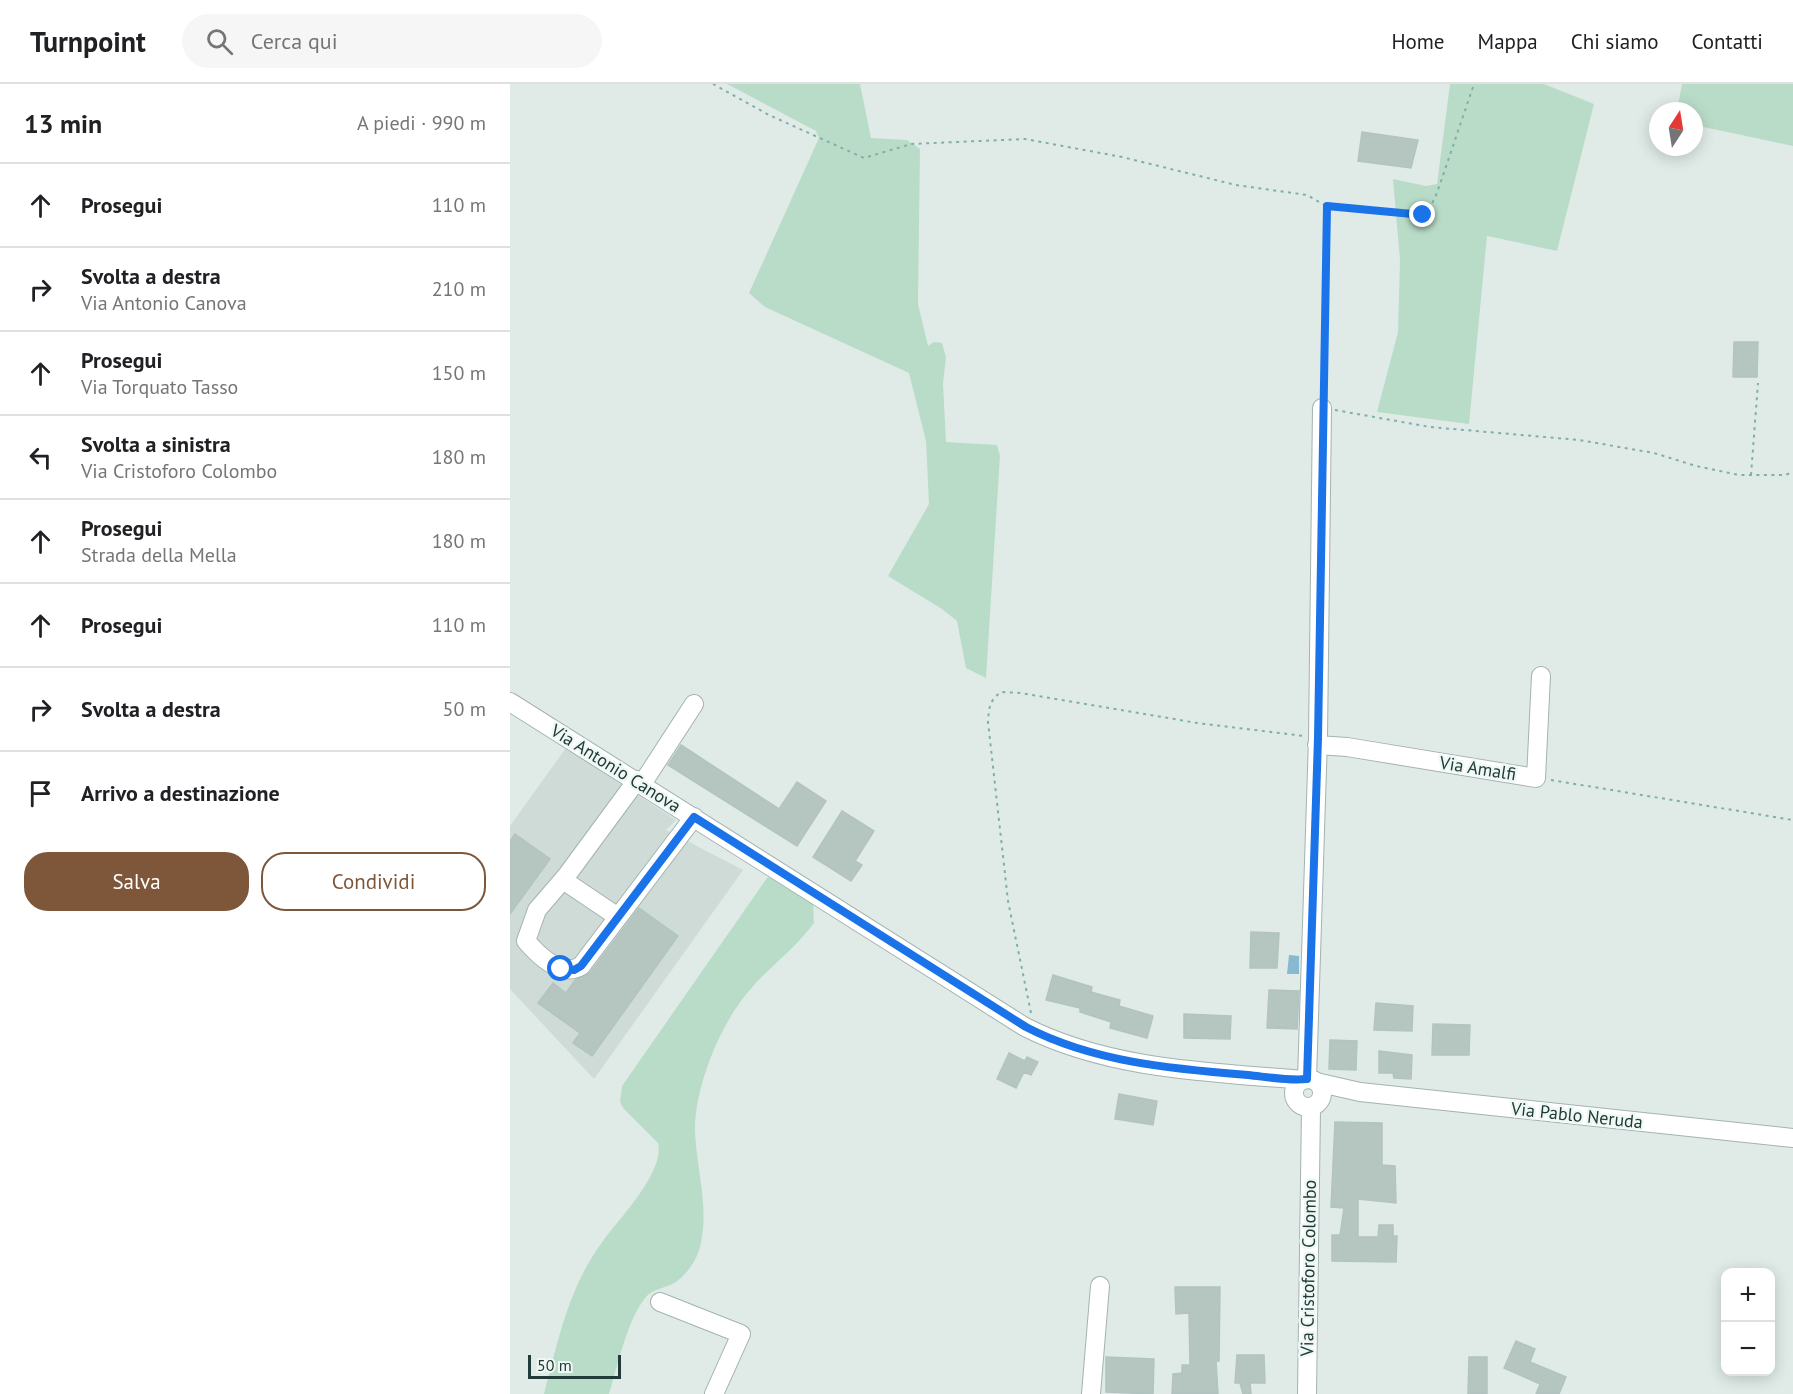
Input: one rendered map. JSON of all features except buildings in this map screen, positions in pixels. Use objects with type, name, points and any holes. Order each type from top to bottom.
[{"type":"street","points":[[1305,1102],[1296,1084],[1309,1080],[1322,408]]},
{"type":"street","name":"Via Amalfi","points":[[1317,742],[1536,778],[1541,676]]},
{"type":"street","name":"Via Antonio Canova","points":[[510,702],[1032,1030],[1075,1049],[1102,1056],[1230,1074]]},
{"type":"street","points":[[694,704],[639,782],[537,910],[526,941],[538,955],[561,969],[574,970],[588,957],[694,817]]},
{"type":"street","points":[[563,880],[618,917]]},
{"type":"street","points":[[1230,1074],[1305,1102]]},
{"type":"street","name":"Via Pablo Neruda","points":[[1230,1074],[1309,1080],[1360,1092],[1793,1138]]},
{"type":"street","name":"Via Cristoforo Colombo","points":[[1307,1394],[1309,1143],[1305,1102],[1322,1093],[1309,1080]]},
{"type":"street","name":"Via Pablo Neruda","points":[[1305,1102],[1360,1092]]},
{"type":"street","points":[[1091,1394],[1100,1286]]},
{"type":"street","points":[[660,1302],[741,1334],[714,1394]]},
{"type":"path","points":[[713,84],[769,115],[864,158],[911,144],[1025,139],[1122,157],[1236,184],[1307,195],[1327,206],[1423,215],[1429,210],[1437,193],[1474,84]]},
{"type":"path","points":[[1327,206],[1322,408],[1430,427],[1579,440],[1654,453],[1719,472],[1751,475],[1785,475],[1793,472]]},
{"type":"path","points":[[1751,475],[1758,383]]},
{"type":"path","points":[[1032,1030],[1008,901],[988,722],[989,704],[994,698],[1001,692],[1021,693],[1317,742]]},
{"type":"path","points":[[1536,778],[1793,819]]},
{"type":"shaded area","points":[[566,748],[676,820],[666,830],[743,870],[594,1079],[510,989],[510,826]]},
{"type":"green space","points":[[727,84],[860,84],[871,138],[907,140],[920,149],[918,304],[928,346],[934,342],[942,343],[946,357],[943,384],[946,442],[997,445],[1000,456],[986,678],[966,668],[957,621],[942,609],[888,576],[929,504],[926,441],[909,373],[765,307],[749,293],[819,138],[816,131]]},
{"type":"green space","points":[[1450,84],[1544,84],[1594,104],[1557,251],[1487,236],[1469,424],[1377,412],[1398,332],[1400,260],[1393,179],[1426,186],[1437,184]]},
{"type":"green space","points":[[1682,84],[1793,84],[1793,146],[1703,127],[1703,102],[1679,102]]},
{"type":"green space","points":[[775,876],[813,901],[814,923],[748,992],[728,1021],[704,1076],[696,1113],[695,1130],[704,1218],[700,1247],[696,1257],[687,1272],[678,1280],[652,1292],[639,1307],[624,1343],[609,1394],[544,1394],[566,1314],[581,1276],[603,1241],[639,1195],[655,1167],[658,1143],[623,1108],[620,1102],[622,1086],[767,878]]},
{"type":"water","points":[[1289,955],[1299,956],[1299,974],[1287,974]]},
{"type":"route","points":[[561,969],[574,970],[581,966],[694,817],[1026,1027],[1050,1039],[1075,1049],[1131,1061],[1230,1074],[1307,1079],[1318,738],[1327,206],[1423,215]]}]
